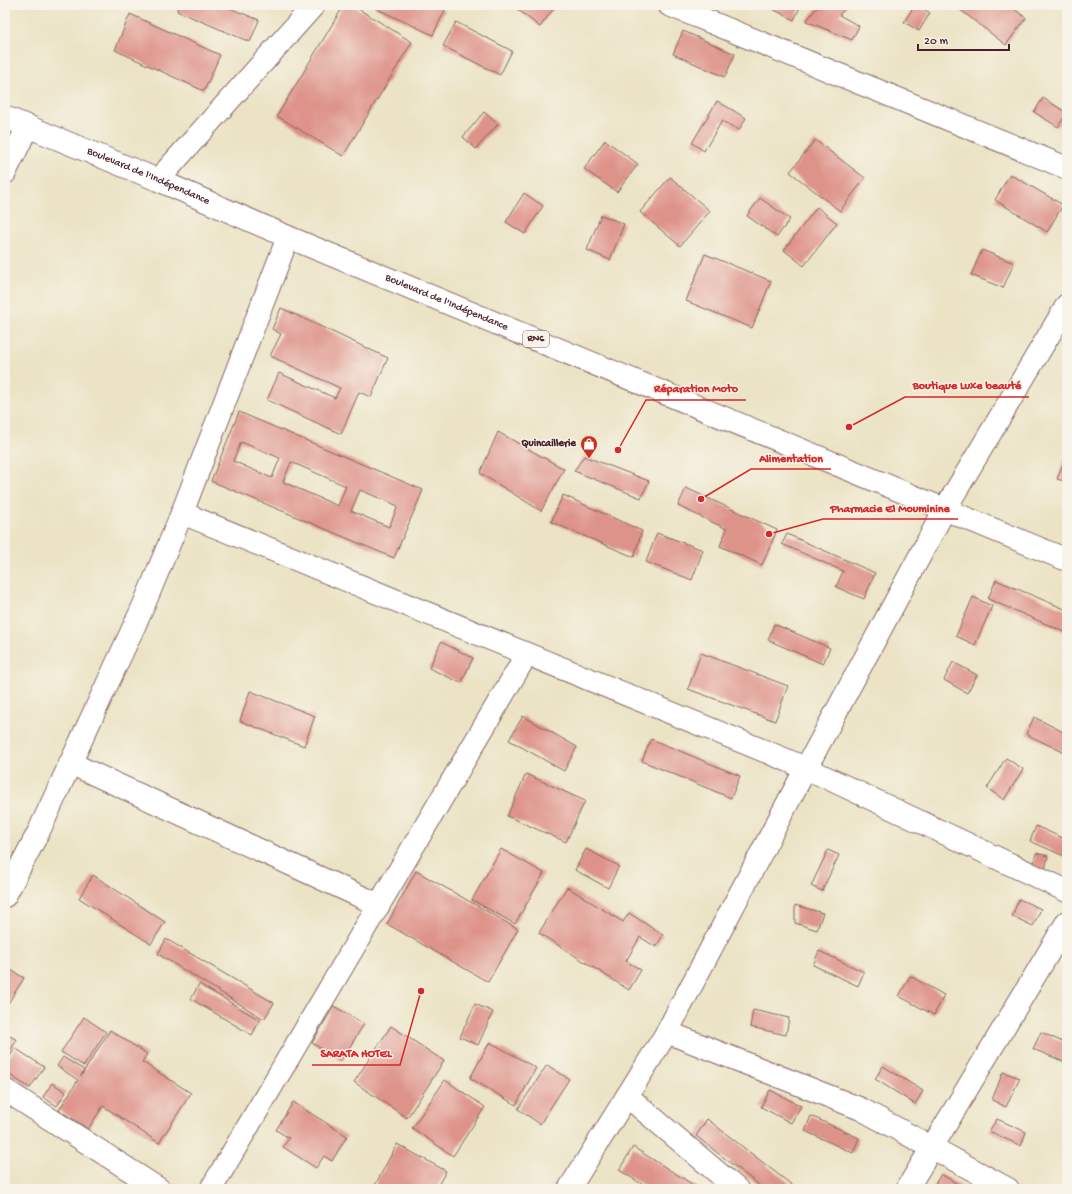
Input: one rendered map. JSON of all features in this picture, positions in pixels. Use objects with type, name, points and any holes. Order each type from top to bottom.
[{"type":"main road","points":[[158,180],[314,5]]},
{"type":"main road","points":[[669,5],[1067,168]]},
{"type":"main road","name":"Boulevard de l'Indépendance","points":[[5,117],[158,180],[288,237],[1067,560]]},
{"type":"main road","points":[[5,174],[28,126]]},
{"type":"main road","points":[[5,896],[38,831],[142,607],[182,513],[288,237]]},
{"type":"main road","points":[[569,1189],[667,1032],[945,509],[1067,305]]},
{"type":"main road","points":[[182,513],[806,768],[1067,891]]},
{"type":"main road","points":[[211,1189],[527,654]]},
{"type":"main road","points":[[70,763],[379,905]]},
{"type":"main road","points":[[907,1189],[933,1148],[1067,922]]},
{"type":"main road","points":[[667,1032],[861,1109],[1008,1189]]},
{"type":"main road","points":[[5,1090],[159,1189]]},
{"type":"main road","points":[[627,1096],[737,1189]]},
{"type":"building","points":[[179,5],[222,5],[259,20],[250,42],[177,11]]},
{"type":"building","points":[[344,5],[352,5],[412,42],[343,156],[277,116]]},
{"type":"building","points":[[376,5],[435,5],[445,10],[433,35],[375,8]]},
{"type":"building","points":[[512,5],[556,5],[540,27]]},
{"type":"building","points":[[765,5],[801,5],[794,20]]},
{"type":"building","points":[[819,5],[848,5],[839,15],[859,26],[852,40],[806,21]]},
{"type":"building","points":[[915,5],[930,13],[919,31],[904,22]]},
{"type":"building","points":[[954,5],[1009,5],[1026,18],[1006,45]]},
{"type":"building","points":[[130,14],[220,55],[204,91],[115,50]]},
{"type":"building","points":[[456,22],[512,51],[500,75],[443,46]]},
{"type":"building","points":[[683,31],[735,54],[725,77],[673,54]]},
{"type":"building","points":[[1043,98],[1067,113],[1058,127],[1034,112]]},
{"type":"building","points":[[717,101],[746,118],[739,130],[722,121],[704,151],[692,143]]},
{"type":"building","points":[[484,112],[498,124],[476,149],[463,137]]},
{"type":"building","points":[[605,140],[638,164],[617,192],[584,169]]},
{"type":"building","points":[[815,140],[865,178],[840,211],[790,172]]},
{"type":"building","points":[[1010,174],[1063,205],[1047,232],[995,200]]},
{"type":"building","points":[[670,177],[710,211],[680,246],[640,212]]},
{"type":"building","points":[[524,193],[543,206],[525,234],[506,222]]},
{"type":"building","points":[[760,198],[790,219],[777,237],[747,216]]},
{"type":"building","points":[[817,207],[837,223],[804,266],[784,250]]},
{"type":"building","points":[[601,215],[624,224],[610,260],[587,250]]},
{"type":"building","points":[[982,250],[1014,263],[1003,288],[971,275]]},
{"type":"building","points":[[705,254],[771,281],[752,328],[686,301]]},
{"type":"building","points":[[281,308],[388,358],[371,397],[359,392],[341,434],[267,400],[279,373],[335,398],[340,388],[270,356],[281,334],[272,329]]},
{"type":"building","points":[[239,412],[423,490],[394,558],[211,481]],"holes":[[[241,442],[280,458],[272,478],[233,461]],[[291,462],[346,486],[338,506],[283,482]],[[360,490],[398,506],[389,527],[351,511]]]},
{"type":"building","points":[[498,432],[564,469],[541,511],[480,473]]},
{"type":"building","points":[[1067,453],[1067,482],[1057,479]]},
{"type":"building","points":[[584,456],[649,481],[641,498],[574,471]]},
{"type":"building","points":[[686,488],[777,530],[762,565],[720,546],[727,529],[678,506]]},
{"type":"building","points":[[563,495],[642,531],[634,557],[551,522]]},
{"type":"building","points":[[657,533],[703,550],[692,580],[646,562]]},
{"type":"building","points":[[787,534],[875,573],[864,599],[836,587],[843,571],[782,544]]},
{"type":"building","points":[[996,580],[1067,610],[1067,633],[988,599]]},
{"type":"building","points":[[973,597],[992,606],[975,645],[956,636]]},
{"type":"building","points":[[774,624],[830,648],[823,664],[768,640]]},
{"type":"building","points":[[441,642],[473,658],[461,683],[429,668]]},
{"type":"building","points":[[701,653],[788,686],[775,721],[688,689]]},
{"type":"building","points":[[953,662],[977,675],[967,693],[944,680]]},
{"type":"building","points":[[250,691],[315,716],[304,746],[240,721]]},
{"type":"building","points":[[523,716],[577,747],[564,771],[509,740]]},
{"type":"building","points":[[1034,717],[1067,734],[1067,754],[1026,734]]},
{"type":"building","points":[[651,739],[740,776],[731,798],[642,761]]},
{"type":"building","points":[[1006,758],[1023,769],[1004,800],[987,788]]},
{"type":"building","points":[[526,774],[585,801],[566,842],[507,816]]},
{"type":"building","points":[[1036,826],[1067,840],[1067,848],[1064,856],[1030,841]]},
{"type":"building","points":[[501,849],[544,873],[515,924],[472,900]]},
{"type":"building","points":[[586,849],[619,866],[608,888],[575,870]]},
{"type":"building","points":[[828,850],[839,855],[822,891],[811,886]]},
{"type":"building","points":[[1036,853],[1048,856],[1045,870],[1033,868]]},
{"type":"building","points":[[416,871],[518,929],[488,982],[387,924]]},
{"type":"building","points":[[93,875],[165,922],[151,944],[79,898]]},
{"type":"building","points":[[567,887],[623,922],[629,913],[663,935],[656,947],[640,937],[626,961],[641,970],[629,990],[539,933]]},
{"type":"building","points":[[1019,899],[1041,909],[1033,926],[1012,916]]},
{"type":"building","points":[[795,905],[823,913],[817,930],[795,923]]},
{"type":"building","points":[[166,939],[274,1003],[264,1019],[158,954]]},
{"type":"building","points":[[819,951],[864,972],[858,986],[813,965]]},
{"type":"building","points":[[6,967],[24,978],[5,1008],[5,969]]},
{"type":"building","points":[[910,976],[944,995],[934,1015],[899,996]]},
{"type":"building","points":[[199,984],[260,1020],[252,1035],[191,999]]},
{"type":"building","points":[[475,1004],[493,1012],[478,1045],[460,1037]]},
{"type":"building","points":[[334,1006],[364,1024],[341,1061],[312,1043]]},
{"type":"building","points":[[753,1010],[789,1018],[786,1035],[750,1027]]},
{"type":"building","points":[[84,1017],[106,1032],[84,1066],[61,1052]]},
{"type":"building","points":[[391,1026],[444,1061],[407,1118],[354,1082]]},
{"type":"building","points":[[110,1030],[147,1054],[142,1062],[191,1093],[159,1143],[103,1106],[88,1129],[59,1110],[78,1080],[57,1066],[63,1057],[84,1070],[81,1076]]},
{"type":"building","points":[[1041,1032],[1067,1044],[1067,1063],[1033,1049]]},
{"type":"building","points":[[5,1033],[17,1040],[5,1058]]},
{"type":"building","points":[[490,1042],[536,1068],[516,1105],[470,1078]]},
{"type":"building","points":[[15,1048],[44,1067],[30,1088],[5,1072],[5,1064]]},
{"type":"building","points":[[547,1065],[569,1079],[540,1124],[518,1109]]},
{"type":"building","points":[[883,1066],[923,1091],[915,1104],[875,1079]]},
{"type":"building","points":[[1003,1072],[1020,1078],[1006,1107],[992,1100]]},
{"type":"building","points":[[445,1080],[485,1107],[453,1156],[412,1128]]},
{"type":"building","points":[[52,1083],[66,1092],[57,1106],[43,1097]]},
{"type":"building","points":[[770,1090],[801,1106],[791,1123],[761,1107]]},
{"type":"building","points":[[293,1102],[347,1136],[332,1161],[324,1156],[316,1168],[283,1147],[289,1138],[276,1130]]},
{"type":"building","points":[[811,1116],[859,1138],[853,1153],[805,1131]]},
{"type":"building","points":[[707,1119],[797,1189],[764,1189],[696,1136]]},
{"type":"building","points":[[997,1119],[1026,1132],[1021,1146],[989,1131]]},
{"type":"building","points":[[397,1144],[446,1171],[436,1189],[373,1189]]},
{"type":"building","points":[[633,1147],[700,1189],[650,1189],[619,1170]]},
{"type":"building","points":[[941,1174],[966,1189],[932,1189]]},
{"type":"place","name":"Boutique Luxe beauté","points":[[849,427]]},
{"type":"place","name":"Réparation Moto","points":[[618,450]]},
{"type":"place","name":"Quincaillerie","points":[[589,459]]},
{"type":"place","name":"Alimentation","points":[[701,499]]},
{"type":"place","name":"Pharmacie El Mouminine","points":[[769,534]]},
{"type":"place","name":"SARATA HOTEL","points":[[421,991]]}]
